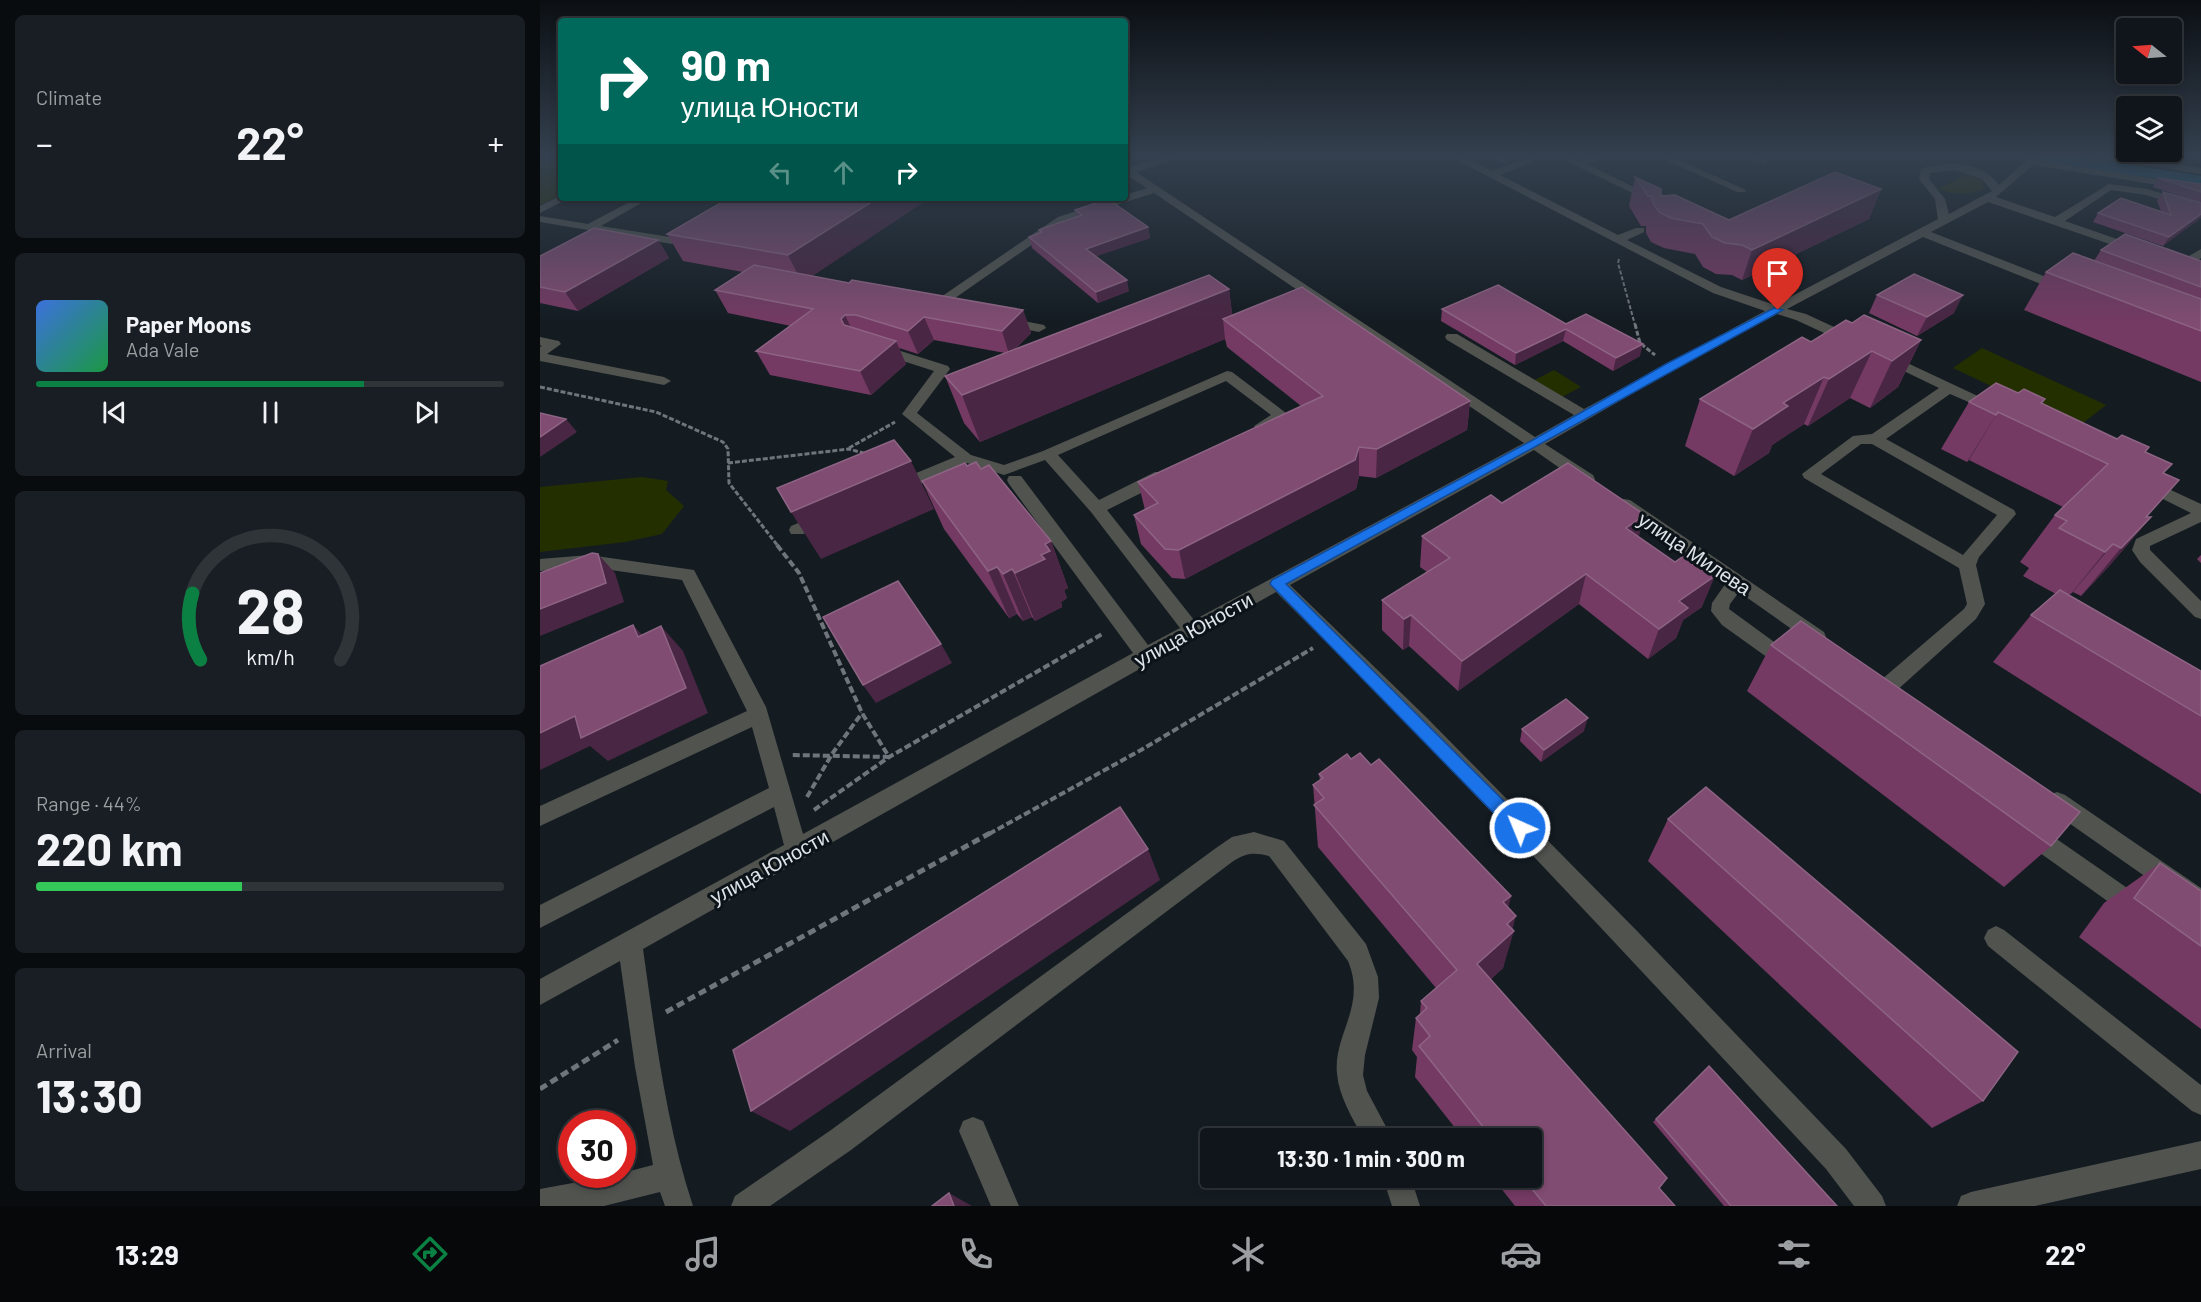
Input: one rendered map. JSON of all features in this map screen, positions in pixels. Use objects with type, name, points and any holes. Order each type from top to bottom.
[{"type":"street","points":[[590,227],[622,210]]},
{"type":"street","points":[[960,313],[939,308],[939,304],[1047,229],[1088,210]]},
{"type":"street","name":"улица Милева","points":[[1188,210],[1536,443],[1831,647]]},
{"type":"street","points":[[1561,210],[1718,290],[1827,328],[2012,418]]},
{"type":"street","points":[[1942,210],[1944,219]]},
{"type":"street","name":"улица Юности","points":[[540,993],[1145,655],[1536,443],[1670,366],[1961,210]]},
{"type":"street","points":[[2028,210],[2183,265],[2201,253]]},
{"type":"street","points":[[2056,222],[2074,210]]},
{"type":"street","points":[[540,219],[672,241],[700,225]]},
{"type":"street","points":[[1623,242],[1640,230]]},
{"type":"street","points":[[1921,232],[2079,295]]},
{"type":"street","points":[[2046,281],[2065,270]]},
{"type":"street","points":[[994,319],[1039,328]]},
{"type":"street","points":[[1452,337],[1584,415]]},
{"type":"street","points":[[540,341],[554,344],[540,355]]},
{"type":"street","points":[[861,343],[943,369],[909,414],[966,458],[1004,470],[1048,454],[1227,375],[1281,416],[1250,431]]},
{"type":"street","points":[[540,355],[664,381]]},
{"type":"street","points":[[1875,439],[1949,388]]},
{"type":"street","points":[[1888,686],[1970,614],[1976,604],[1967,565],[1972,554],[2008,514],[1875,439],[1858,439],[1810,474],[1967,565]]},
{"type":"street","points":[[1048,454],[1098,508],[1192,630]]},
{"type":"street","points":[[882,494],[966,458]]},
{"type":"street","points":[[1098,508],[1179,467]]},
{"type":"street","points":[[2128,475],[2201,513]]},
{"type":"street","points":[[1015,480],[1145,655]]},
{"type":"street","points":[[797,530],[839,512]]},
{"type":"street","points":[[2201,513],[2142,543],[2140,550],[2201,612]]},
{"type":"street","points":[[540,565],[589,561],[688,574],[759,715],[797,850]]},
{"type":"street","points":[[1737,582],[1721,603],[1720,611],[1728,620],[1806,675]]},
{"type":"street","points":[[1276,584],[1332,637],[1536,844],[1836,1159],[1872,1206]]},
{"type":"street","points":[[1869,673],[1908,699]]},
{"type":"street","points":[[540,816],[759,715]]},
{"type":"street","points":[[540,917],[780,793]]},
{"type":"street","points":[[2045,794],[2201,902]]},
{"type":"street","points":[[2018,824],[2153,920]]},
{"type":"street","points":[[746,1206],[841,1140],[1240,844],[1254,842],[1276,849],[1357,953],[1364,967],[1368,981],[1366,1004],[1351,1056],[1350,1074],[1356,1096],[1373,1128]]},
{"type":"street","points":[[1996,938],[2201,1102]]},
{"type":"street","points":[[630,944],[641,1026],[669,1176],[679,1206]]},
{"type":"street","points":[[974,1131],[1005,1206]]},
{"type":"street","points":[[1971,1206],[2201,1155]]},
{"type":"street","points":[[540,1203],[584,1196],[635,1182],[669,1176]]},
{"type":"street","points":[[1400,1188],[1406,1206]]},
{"type":"path","points":[[1623,242],[1618,263],[1640,343],[1670,366]]},
{"type":"path","points":[[540,387],[656,412],[723,442],[728,449],[729,483],[799,573],[862,713],[889,757]]},
{"type":"path","points":[[849,449],[909,414]]},
{"type":"path","points":[[728,463],[849,449],[876,457]]},
{"type":"path","points":[[790,827],[889,757],[1122,624]]},
{"type":"path","points":[[540,1089],[641,1026],[1141,750],[1332,637]]},
{"type":"path","points":[[790,827],[831,754],[862,713]]},
{"type":"path","points":[[769,756],[831,754],[889,757]]},
{"type":"green space","points":[[1982,348],[2106,405],[2078,427],[1953,368]]},
{"type":"green space","points":[[1554,370],[1581,387],[1558,399],[1531,382]]},
{"type":"green space","points":[[642,477],[668,481],[666,490],[684,506],[662,534],[625,542],[540,552],[540,487]]},
{"type":"building","points":[[708,210],[859,210],[788,255],[667,234]]},
{"type":"building","points":[[1075,210],[1124,210],[1148,227],[1086,249],[1127,280],[1096,292],[1029,237],[1042,232],[1039,230],[1041,229],[1082,215]]},
{"type":"building","points":[[1658,210],[1708,210],[1729,220],[1750,210],[1836,210],[1752,250],[1712,237],[1703,224],[1671,218]]},
{"type":"building","points":[[2102,210],[2157,210],[2171,215],[2169,210],[2201,210],[2201,214],[2169,237],[2098,213]]},
{"type":"building","points":[[594,228],[658,240],[565,292],[540,287],[540,256]]},
{"type":"building","points":[[2125,234],[2201,261],[2201,287],[2101,250]]},
{"type":"building","points":[[2073,253],[2201,299],[2201,331],[2046,272]]},
{"type":"building","points":[[754,265],[849,283],[852,280],[1023,310],[1002,331],[924,317],[908,331],[856,315],[845,315],[841,319],[844,325],[896,341],[860,371],[756,351],[813,309],[715,290]]},
{"type":"building","points":[[1914,274],[1963,295],[1927,317],[1877,295]]},
{"type":"building","points":[[1209,275],[1229,289],[962,395],[945,376]]},
{"type":"building","points":[[1498,285],[1566,324],[1586,314],[1643,344],[1616,358],[1566,329],[1516,353],[1442,309]]},
{"type":"building","points":[[1302,287],[1470,401],[1377,449],[1359,447],[1355,460],[1179,550],[1165,549],[1134,515],[1158,503],[1138,482],[1323,396],[1223,319]]},
{"type":"building","points":[[1864,315],[1921,340],[1892,361],[1872,351],[1829,379],[1824,377],[1783,403],[1788,406],[1753,429],[1700,399],[1802,337],[1811,342],[1846,320],[1852,323]]},
{"type":"building","points":[[1996,383],[2018,393],[2024,389],[2045,399],[2041,403],[2117,439],[2122,435],[2149,447],[2145,452],[2172,464],[2163,473],[2179,480],[2146,517],[2151,517],[2121,548],[2113,544],[2105,552],[2059,528],[2067,521],[2055,515],[2108,464],[1998,412],[1996,415],[1969,402]]},
{"type":"building","points":[[540,413],[566,419],[540,437]]},
{"type":"building","points":[[894,440],[911,461],[791,512],[777,488]]},
{"type":"building","points":[[976,462],[981,469],[989,465],[1051,541],[1045,544],[1050,551],[1041,555],[1045,559],[1015,573],[1012,569],[1003,574],[997,567],[988,571],[922,481],[965,463],[967,466]]},
{"type":"building","points":[[1568,463],[1645,515],[1626,528],[1675,562],[1685,555],[1715,576],[1679,601],[1688,608],[1659,629],[1586,574],[1462,661],[1411,615],[1404,619],[1382,600],[1450,558],[1422,536],[1491,495],[1502,503]]},
{"type":"building","points":[[592,553],[598,554],[606,583],[540,609],[540,573]]},
{"type":"building","points":[[898,581],[941,644],[863,685],[823,617]]},
{"type":"building","points":[[2060,590],[2201,671],[2201,716],[2031,615]]},
{"type":"building","points":[[1801,621],[2080,812],[2051,846],[1771,645]]},
{"type":"building","points":[[633,625],[638,637],[661,626],[686,688],[581,738],[575,716],[540,733],[540,666]]},
{"type":"building","points":[[1566,699],[1588,718],[1544,750],[1522,729]]},
{"type":"building","points":[[1360,753],[1371,765],[1379,759],[1511,896],[1503,902],[1516,916],[1507,924],[1514,931],[1477,964],[1667,1178],[1659,1188],[1675,1206],[1546,1206],[1531,1188],[1542,1188],[1542,1128],[1484,1128],[1419,1046],[1430,1036],[1416,1018],[1427,1008],[1421,1001],[1457,970],[1314,805],[1324,798],[1313,785],[1323,778],[1319,774],[1347,754],[1351,759]]},
{"type":"building","points":[[1706,787],[2018,1052],[1983,1101],[1668,819]]},
{"type":"building","points":[[1120,807],[1148,849],[751,1111],[733,1050]]},
{"type":"building","points":[[2160,863],[2201,891],[2201,946],[2134,898]]},
{"type":"building","points":[[1709,1066],[1837,1206],[1731,1206],[1656,1119]]},
{"type":"building","points":[[949,1193],[954,1206],[932,1206]]},
{"type":"route","points":[[1520,828],[1332,637],[1276,584],[1536,443],[1670,366],[1778,310]]}]
